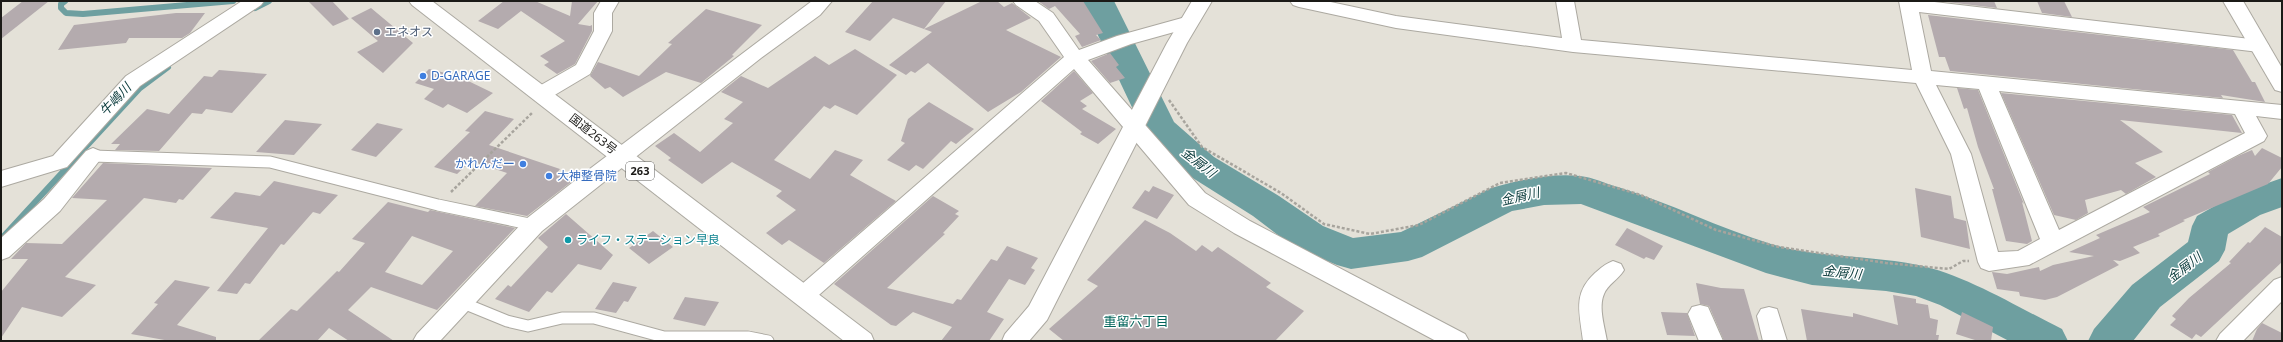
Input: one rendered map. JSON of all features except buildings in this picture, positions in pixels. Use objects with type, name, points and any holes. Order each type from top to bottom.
[{"type":"main road","name":"国道263号","points":[[419,1],[862,341]]},
{"type":"main road","points":[[1014,341],[1038,313],[1135,127],[1154,87],[1202,1]]},
{"type":"main road","points":[[2233,1],[2282,85]]},
{"type":"street","points":[[1,179],[60,162],[133,81],[255,1]]},
{"type":"street","points":[[546,97],[583,70],[603,31],[603,13],[610,1]]},
{"type":"street","points":[[424,341],[463,303],[534,225],[754,53],[813,11],[823,1]]},
{"type":"street","points":[[1022,1],[1046,17],[1075,58],[1197,199],[1242,227],[1457,341]]},
{"type":"street","points":[[1299,1],[1396,22],[1573,46],[1986,83],[2282,112]]},
{"type":"street","points":[[1565,1],[1573,46]]},
{"type":"street","points":[[2242,109],[2257,136],[2021,259],[1989,262],[1961,154],[1923,78],[1908,3],[2259,46]]},
{"type":"street","points":[[803,296],[1075,58],[1100,47],[1189,22]]},
{"type":"street","points":[[1986,83],[2053,243]]},
{"type":"street","points":[[66,155],[93,156]]},
{"type":"street","points":[[1,251],[52,205],[93,156]]},
{"type":"street","points":[[1595,341],[1590,304],[1593,289],[1613,270]]},
{"type":"street","points":[[2228,341],[2282,286]]},
{"type":"street","points":[[1700,314],[1711,341]]},
{"type":"street","points":[[1769,316],[1775,341]]},
{"type":"lane","points":[[93,156],[270,162],[438,205],[534,225]]},
{"type":"lane","points":[[463,303],[506,321],[528,326],[562,318],[594,318],[664,337],[748,337],[768,341]]},
{"type":"path","points":[[1154,87],[1202,147],[1281,193],[1324,224],[1370,234],[1419,225],[1500,183],[1566,173],[1642,194],[1716,230],[1779,247],[1886,263],[1949,269],[1964,261],[1989,262]]},
{"type":"path","points":[[438,205],[536,109],[546,97]]},
{"type":"waterway","points":[[65,1],[61,4],[61,8],[66,13],[83,14],[233,1]]},
{"type":"waterway","name":"牛嶋川","points":[[255,8],[269,1]]},
{"type":"waterway","name":"金屑川","points":[[1096,1],[1100,5],[1160,130],[1201,166],[1266,206],[1309,237],[1351,254],[1408,246],[1504,198],[1544,191],[1581,190],[1620,202],[1766,258],[1812,269],[1886,275],[1920,281],[1954,294],[2047,341]]},
{"type":"waterway","name":"牛嶋川","points":[[1,239],[140,88],[168,67]]},
{"type":"waterway","name":"金屑川","points":[[2109,341],[2146,296],[2205,250],[2211,226],[2247,205],[2282,192]]},
{"type":"place","name":"エネオス","points":[[377,32]]},
{"type":"place","name":"D-GARAGE","points":[[423,76]]},
{"type":"place","name":"かれんだー","points":[[523,164]]},
{"type":"place","name":"大神整骨院","points":[[549,176]]},
{"type":"place","name":"ライフ・ステーション早良","points":[[568,240]]},
{"type":"district","name":"重留六丁目","points":[[1136,321]]}]
